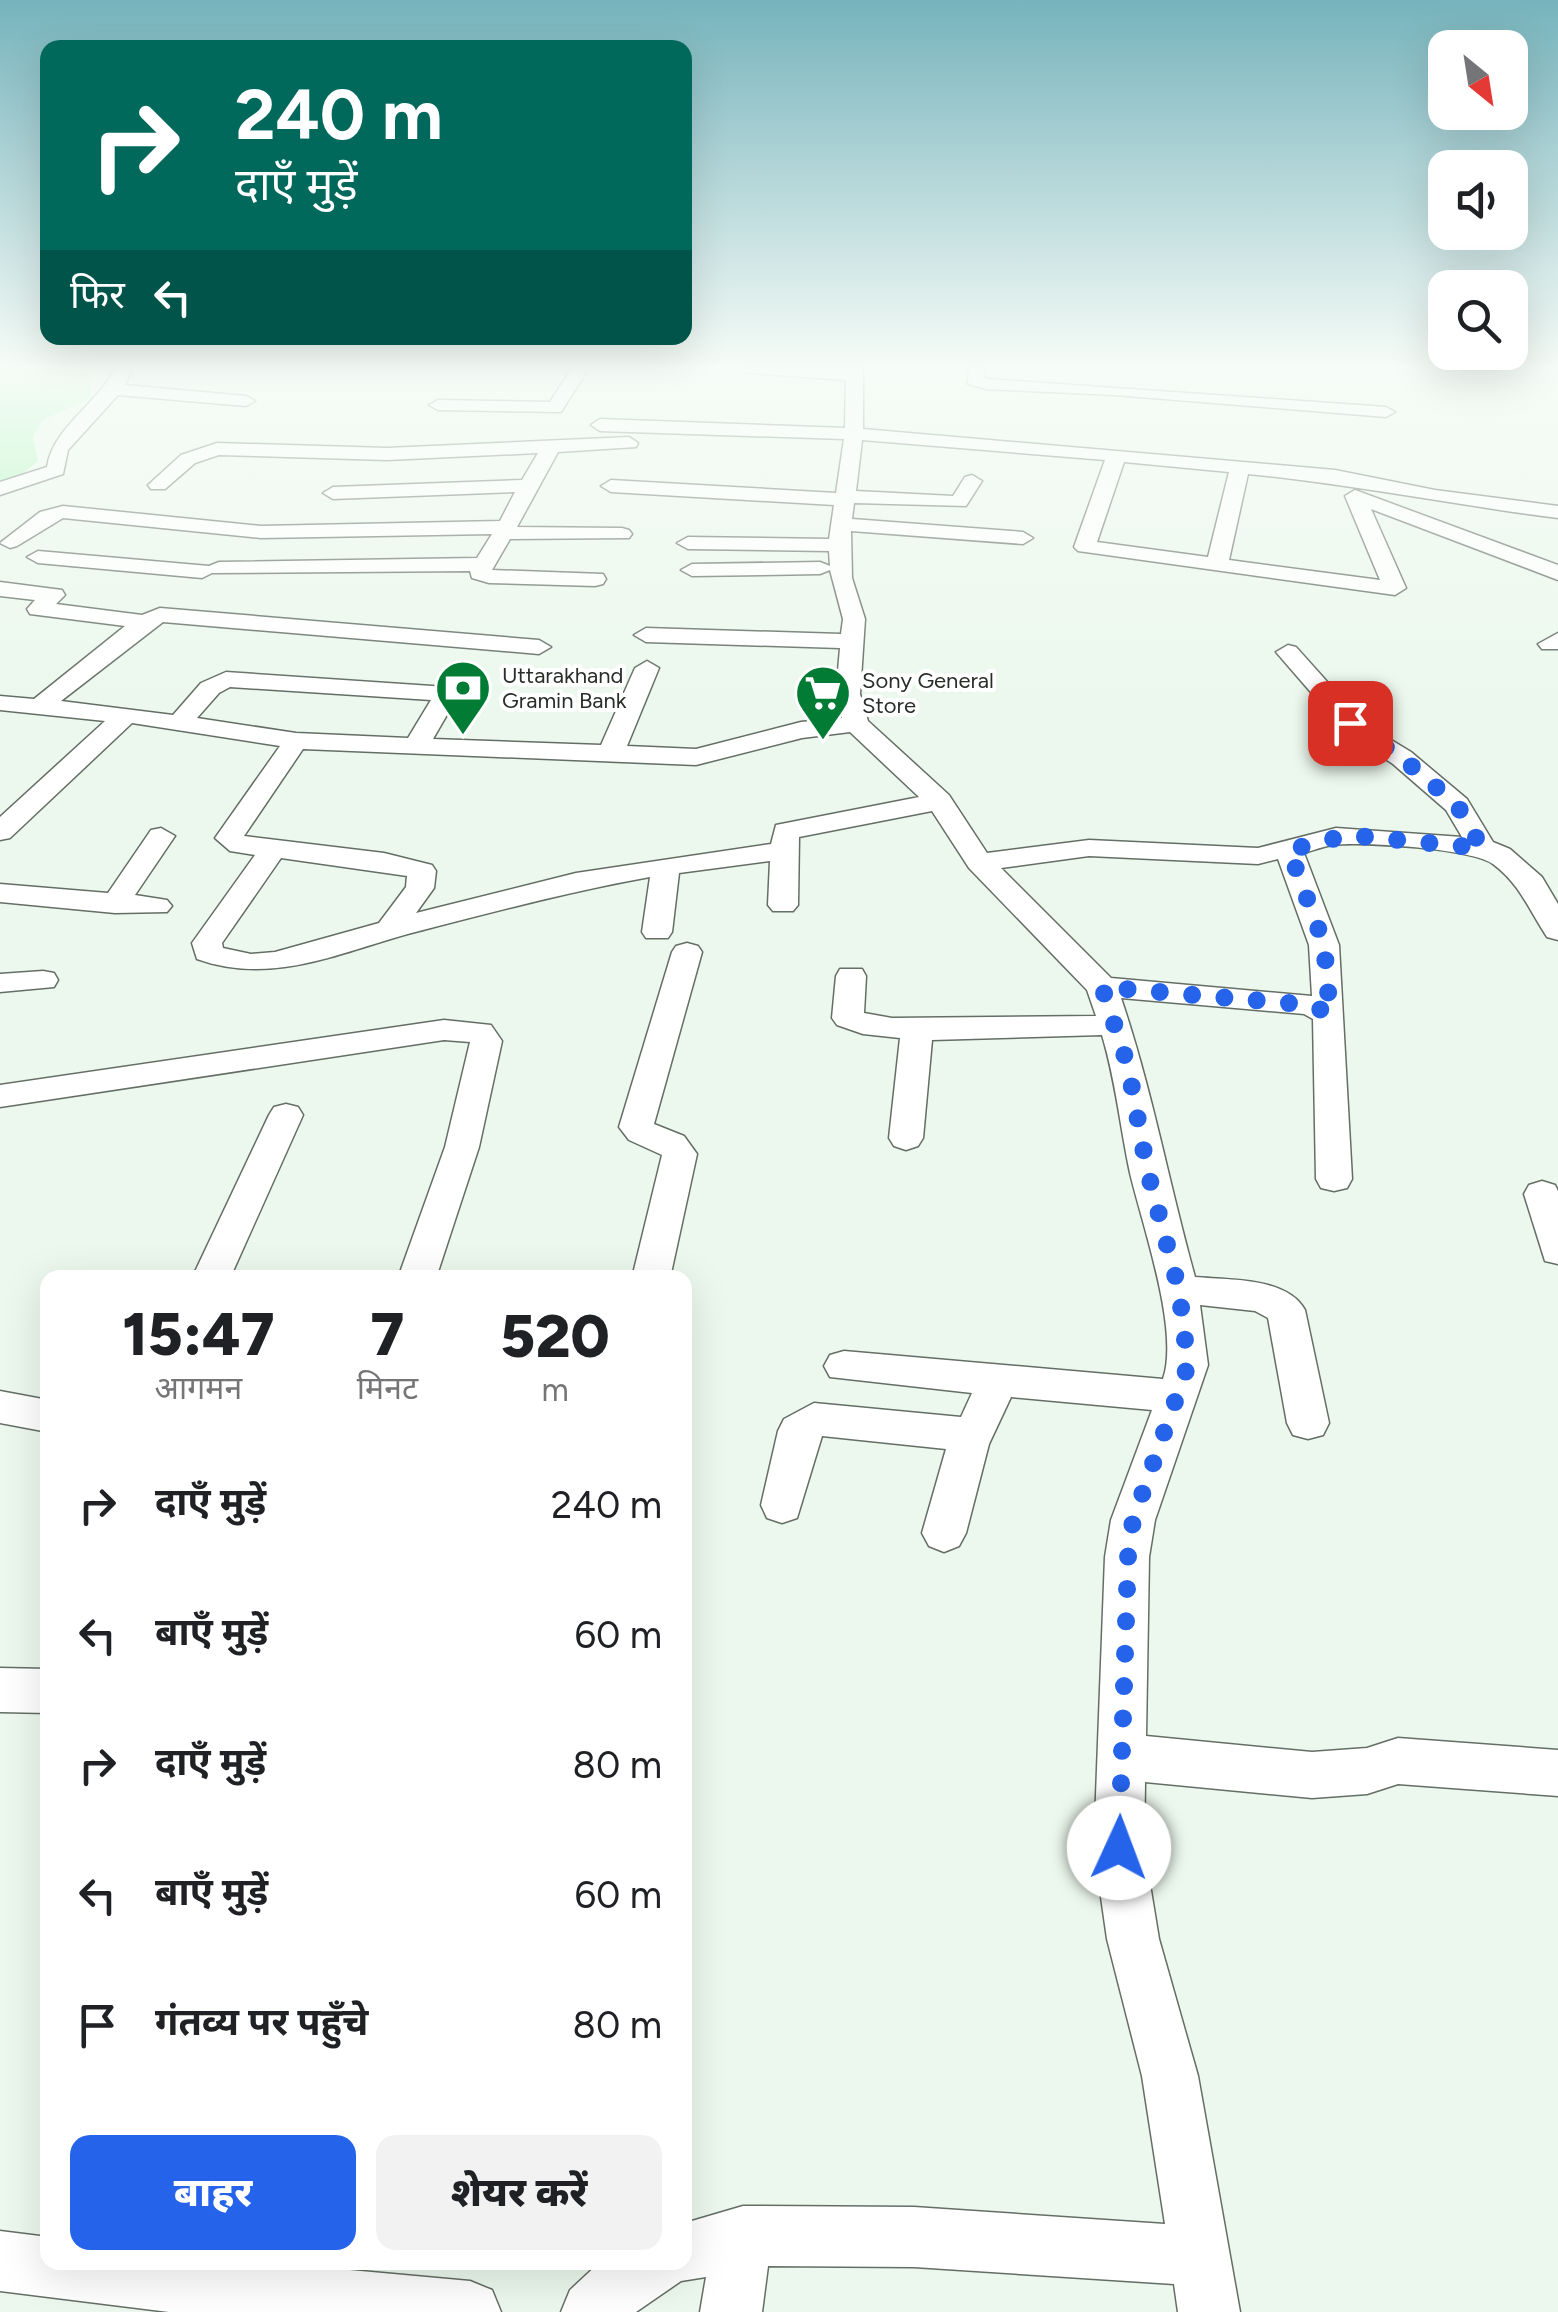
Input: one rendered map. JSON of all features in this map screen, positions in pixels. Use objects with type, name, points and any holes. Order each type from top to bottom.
[{"type":"street","points":[[0,488],[38,476]]},
{"type":"street","points":[[158,486],[169,476]]},
{"type":"street","points":[[533,476],[480,572],[489,576],[595,579]]},
{"type":"street","points":[[692,2251],[743,2236],[914,2237],[1205,2284],[1170,2076],[1124,1892],[1119,1848],[1128,1557],[1133,1520],[1188,1365],[1179,1290],[1147,1169],[1128,1066],[1102,987],[979,862],[940,801],[856,724],[848,694],[854,618],[842,527],[848,476]]},
{"type":"street","points":[[1109,476],[1085,547],[1394,588],[1355,496],[1335,476]]},
{"type":"street","points":[[1217,565],[1238,476]]},
{"type":"street","points":[[1335,476],[1435,496],[1558,512]]},
{"type":"street","points":[[692,570],[842,527],[958,502],[972,481]]},
{"type":"street","points":[[334,492],[527,486]]},
{"type":"street","points":[[611,486],[842,527],[1023,538]]},
{"type":"street","points":[[1355,496],[1558,573]]},
{"type":"street","points":[[10,542],[47,516],[63,512],[262,532],[506,530],[622,534]]},
{"type":"street","points":[[688,543],[842,527]]},
{"type":"street","points":[[38,557],[210,570],[483,564]]},
{"type":"street","points":[[102,616],[159,567]]},
{"type":"street","points":[[0,589],[54,595],[38,609],[145,622]]},
{"type":"street","points":[[40,706],[145,622],[172,614],[538,647]]},
{"type":"street","points":[[646,635],[852,641]]},
{"type":"street","points":[[1288,652],[1356,729],[1391,750],[1457,805],[1482,848]]},
{"type":"street","points":[[611,752],[647,668]]},
{"type":"street","points":[[180,722],[210,688],[226,680],[447,694],[418,745]]},
{"type":"street","points":[[0,703],[126,715],[296,741],[709,756],[801,730],[856,724]]},
{"type":"street","points":[[0,832],[126,715]]},
{"type":"street","points":[[296,741],[230,832],[233,843],[384,861],[422,872],[420,888],[390,929]]},
{"type":"street","points":[[783,905],[786,831],[940,801]]},
{"type":"street","points":[[979,862],[1090,848],[1258,856],[1348,835],[1482,848],[1545,883],[1558,931]]},
{"type":"street","points":[[116,904],[161,836]]},
{"type":"street","points":[[273,850],[207,943],[208,953],[236,963],[280,959],[576,882],[784,851]]},
{"type":"street","points":[[1289,850],[1324,944],[1330,1014],[1334,1179]]},
{"type":"street","points":[[657,932],[666,866]]},
{"type":"street","points":[[0,893],[157,906]]},
{"type":"street","points":[[653,1270],[680,1154],[673,1144],[636,1127],[687,952]]},
{"type":"street","points":[[851,976],[848,1018],[852,1024],[918,1030],[1115,1024]]},
{"type":"street","points":[[0,982],[44,980]]},
{"type":"street","points":[[1102,987],[1311,1005],[1330,1014]]},
{"type":"street","points":[[0,1096],[444,1030],[480,1032],[486,1040],[485,1053],[462,1147],[420,1270]]},
{"type":"street","points":[[906,1138],[918,1030]]},
{"type":"street","points":[[215,1270],[286,1115]]},
{"type":"street","points":[[1542,1194],[1558,1250]]},
{"type":"street","points":[[1179,1290],[1262,1298],[1286,1310],[1308,1423]]},
{"type":"street","points":[[844,1366],[1178,1396]]},
{"type":"street","points":[[944,1533],[972,1435],[1000,1378]]},
{"type":"street","points":[[0,1406],[40,1414]]},
{"type":"street","points":[[782,1505],[799,1431],[814,1419],[972,1435]]},
{"type":"street","points":[[0,1690],[40,1690]]},
{"type":"street","points":[[1122,1757],[1312,1775],[1368,1772],[1398,1761],[1558,1773]]},
{"type":"street","points":[[731,2312],[743,2236]]},
{"type":"street","points":[[0,2261],[40,2263]]},
{"type":"street","points":[[145,2270],[226,2275],[302,2305],[470,2312]]},
{"type":"street","points":[[592,2312],[627,2279],[644,2270]]},
{"type":"green space","points":[[0,476],[20,476],[15,480],[0,486]]},
{"type":"place","name":"Uttarakhand Gramin Bank","points":[[463,737]]},
{"type":"place","name":"Sony General Store","points":[[823,742]]},
{"type":"route","points":[[1119,1848],[1128,1557],[1133,1520],[1188,1365],[1179,1290],[1147,1169],[1128,1066],[1102,987],[1311,1005],[1330,1014],[1324,944],[1289,850],[1348,835],[1413,838],[1482,848],[1457,805],[1402,758],[1350,723]]}]
